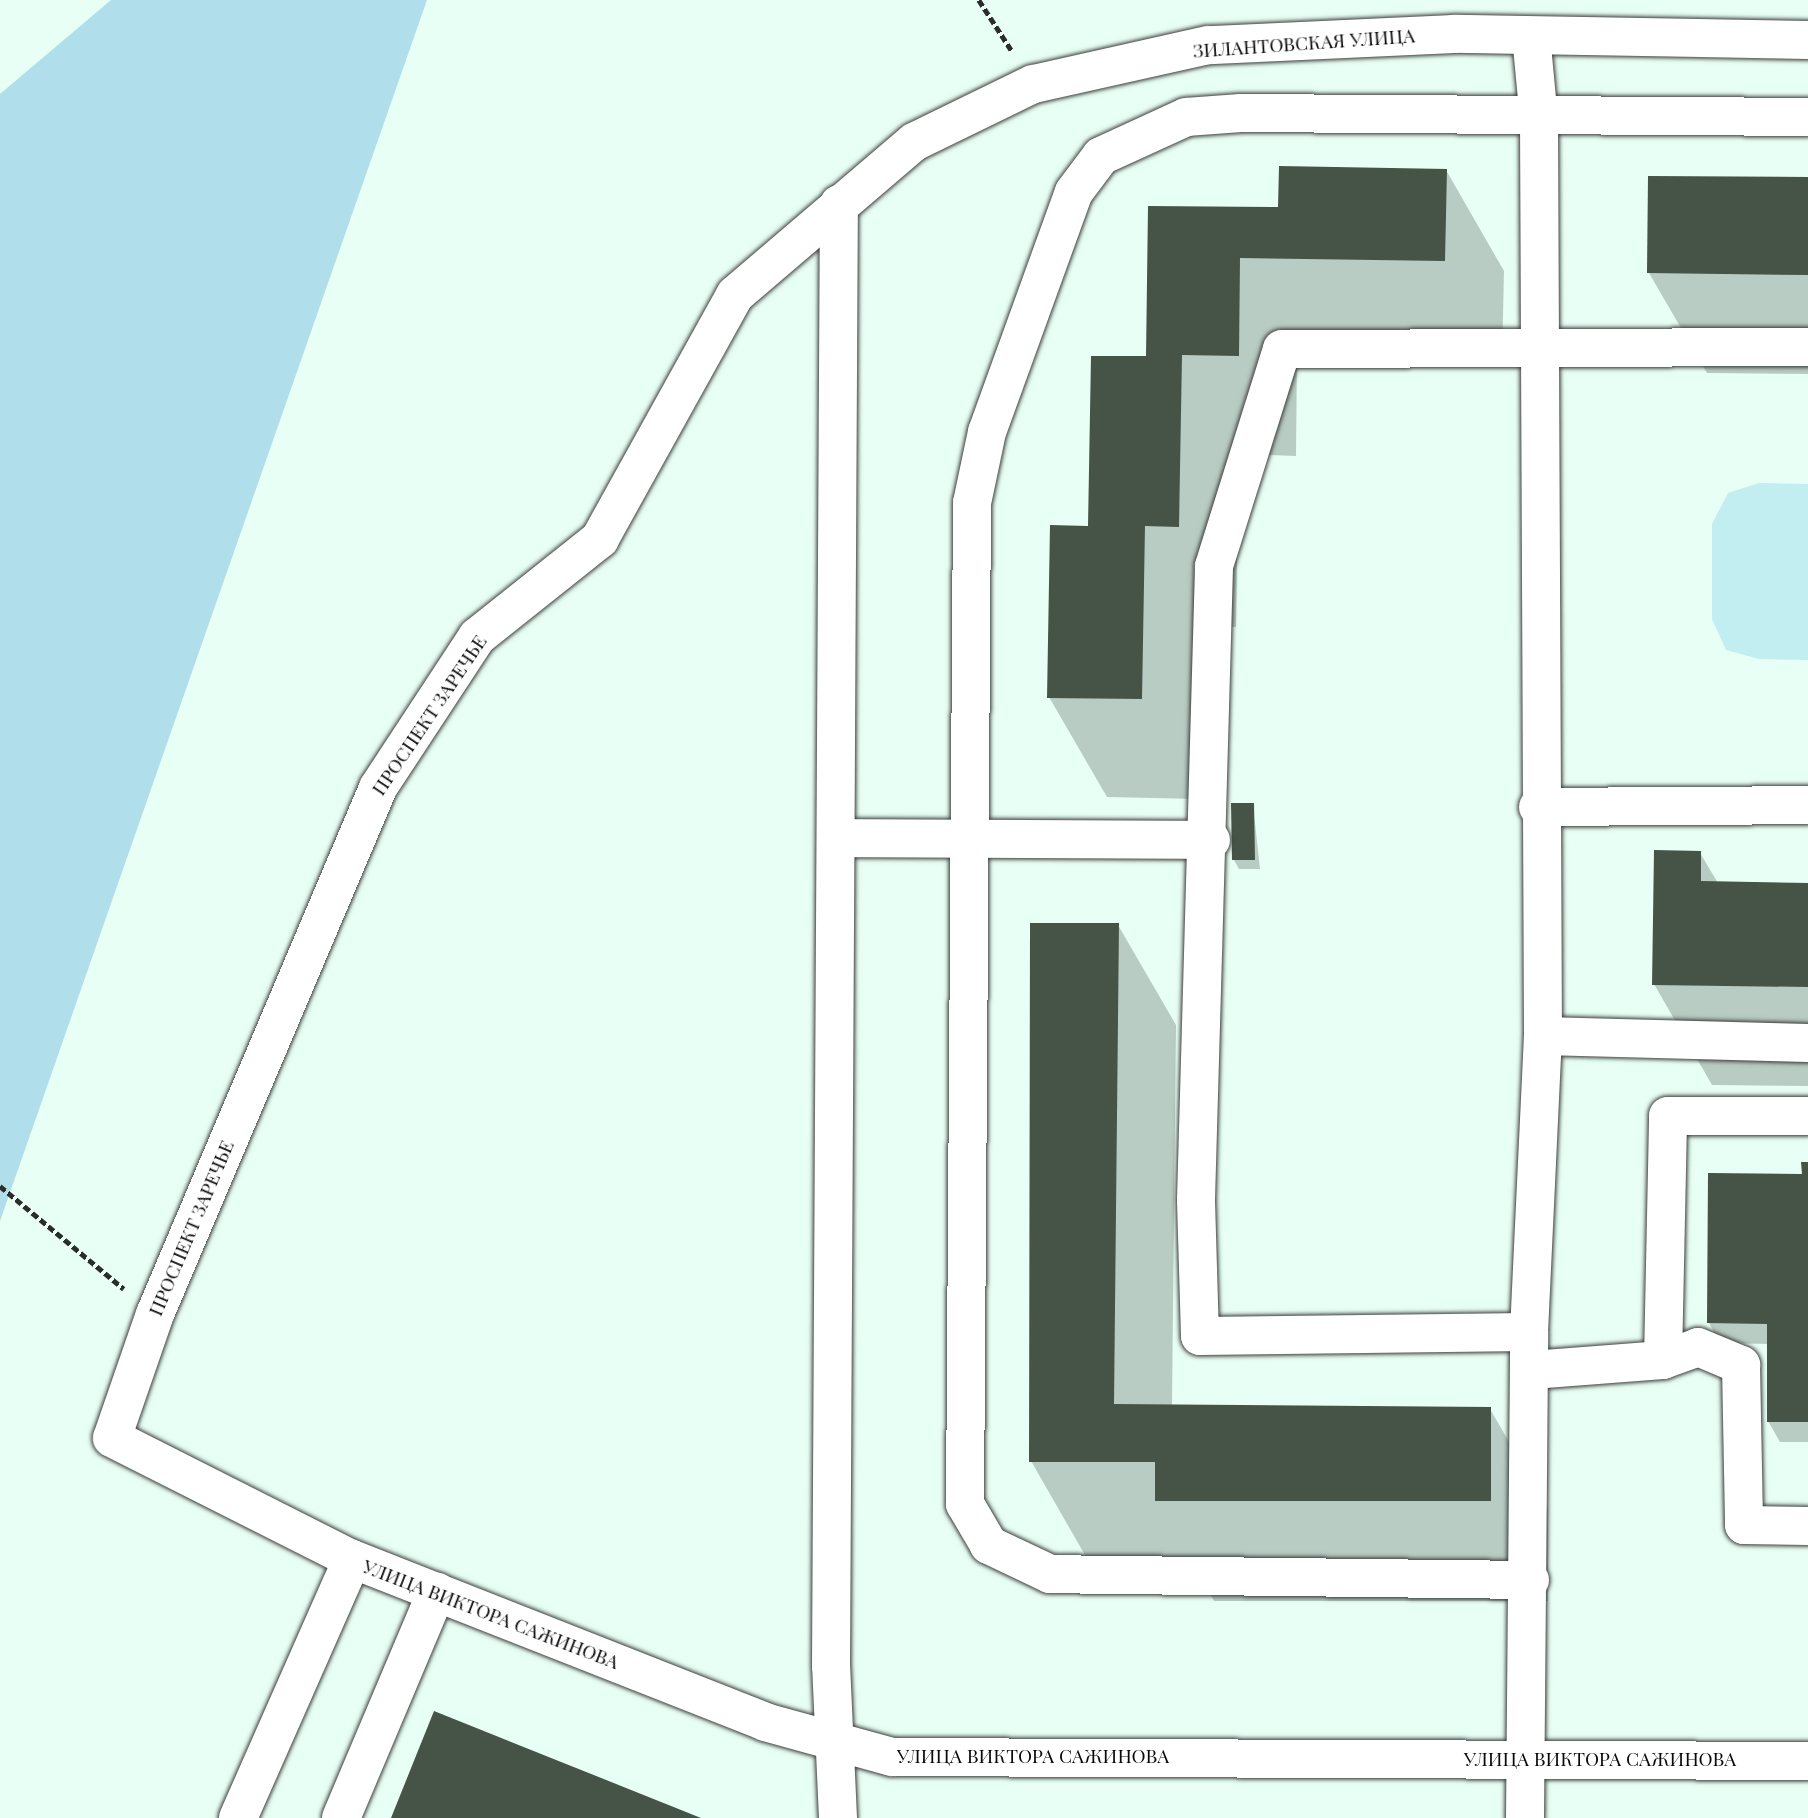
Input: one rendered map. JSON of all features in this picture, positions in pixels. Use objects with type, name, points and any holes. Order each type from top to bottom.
[{"type":"street","name":"ЗИЛАНТОВСКАЯ УЛИЦА","points":[[839,204],[914,142],[1033,84],[1208,45],[1531,36],[1808,40]]},
{"type":"street","points":[[1525,1818],[1531,1580],[1532,1370],[1529,1332],[1543,1035],[1538,807],[1539,120],[1531,36]]},
{"type":"street","points":[[1531,1580],[1050,1574],[989,1545],[965,1504],[961,1436],[972,503],[987,432],[1069,205],[1101,156],[1186,117],[1539,120],[1808,117]]},
{"type":"street","points":[[838,1818],[835,1743],[839,204]]},
{"type":"street","name":"ПРОСПЕКТ ЗАРЕЧЬЕ","points":[[112,1438],[155,1314],[378,788],[477,637],[600,539],[735,295],[839,204]]},
{"type":"street","points":[[1529,1332],[1200,1336],[1196,1200],[1211,840],[1214,566],[1282,349],[1540,343],[1808,346]]},
{"type":"street","points":[[1538,807],[1808,805]]},
{"type":"street","points":[[836,838],[967,842],[1211,840]]},
{"type":"street","points":[[1543,1035],[1808,1043]]},
{"type":"street","points":[[1663,1360],[1668,1116],[1808,1116]]},
{"type":"street","points":[[1532,1370],[1663,1360],[1698,1347],[1741,1365],[1744,1525],[1808,1526]]},
{"type":"street","name":"УЛИЦА ВИКТОРА САЖИНОВА","points":[[112,1438],[352,1559],[765,1723],[892,1757],[1808,1761]]},
{"type":"street","points":[[237,1818],[352,1559]]},
{"type":"street","points":[[341,1818],[437,1591]]},
{"type":"path","points":[[978,0],[1033,84]]},
{"type":"path","points":[[0,1186],[155,1314]]},
{"type":"shaded area","points":[[111,0],[427,0],[0,1221],[0,94]]},
{"type":"shaded area","points":[[1759,483],[1808,484],[1808,660],[1759,659],[1726,650],[1712,619],[1712,524],[1728,493]]},
{"type":"building","points":[[1279,166],[1447,169],[1445,261],[1240,258],[1239,356],[1182,355],[1179,527],[1145,526],[1142,699],[1047,698],[1050,525],[1088,526],[1091,356],[1146,356],[1148,206],[1278,207]]},
{"type":"building","points":[[1648,176],[1808,177],[1808,275],[1647,273]]},
{"type":"building","points":[[1231,803],[1254,803],[1255,860],[1232,860]]},
{"type":"building","points":[[1654,850],[1701,851],[1701,881],[1808,883],[1808,987],[1652,985]]},
{"type":"building","points":[[1030,923],[1119,923],[1114,1404],[1491,1407],[1491,1501],[1155,1501],[1155,1462],[1029,1462]]},
{"type":"building","points":[[1801,1162],[1808,1162],[1808,1422],[1767,1422],[1767,1324],[1707,1323],[1708,1173],[1802,1174]]},
{"type":"building","points":[[434,1711],[701,1818],[391,1818]]}]
